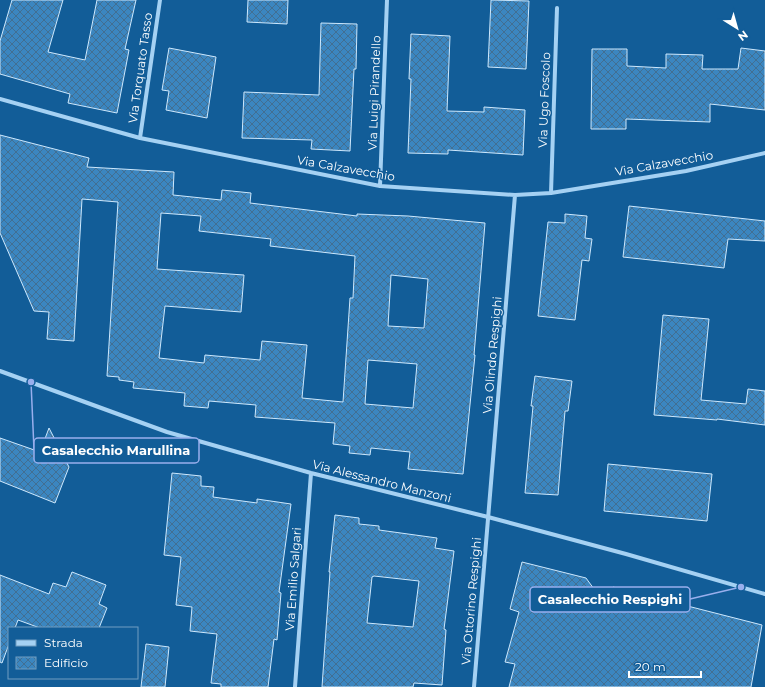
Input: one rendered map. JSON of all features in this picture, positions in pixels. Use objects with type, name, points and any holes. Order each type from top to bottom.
[{"type":"street","name":"Via Torquato Tasso","points":[[140,138],[160,0]]},
{"type":"street","name":"Via Luigi Pirandello","points":[[380,186],[387,0]]},
{"type":"street","name":"Via Ugo Foscolo","points":[[551,193],[557,8]]},
{"type":"street","name":"Via Calzavecchio","points":[[0,99],[140,138],[380,186],[515,195],[551,193],[686,171],[765,153]]},
{"type":"street","name":"Via Olindo Respighi","points":[[488,517],[515,195]]},
{"type":"street","name":"Via Alessandro Manzoni","points":[[0,370],[167,432],[311,473],[488,517],[633,556],[765,594]]},
{"type":"street","name":"Via Emilio Salgari","points":[[294,687],[311,473]]},
{"type":"street","name":"Via Ottorino Respighi","points":[[474,687],[488,517]]},
{"type":"building","points":[[12,0],[63,0],[48,52],[85,60],[97,0],[136,0],[125,49],[129,50],[117,113],[68,103],[70,94],[0,74],[0,41]]},
{"type":"building","points":[[248,0],[288,0],[287,24],[247,22]]},
{"type":"building","points":[[491,0],[529,1],[526,69],[488,67]]},
{"type":"building","points":[[321,23],[357,24],[356,69],[354,69],[350,151],[311,149],[312,140],[242,138],[244,92],[319,95]]},
{"type":"building","points":[[411,34],[450,36],[447,111],[484,112],[484,107],[525,110],[523,155],[448,150],[448,154],[408,153]]},
{"type":"building","points":[[169,48],[216,57],[207,118],[166,110],[169,91],[162,90]]},
{"type":"building","points":[[741,48],[765,51],[765,110],[710,104],[710,122],[626,119],[626,129],[591,129],[592,49],[627,49],[627,66],[666,68],[666,54],[703,55],[702,69],[738,69]]},
{"type":"building","points":[[0,135],[89,158],[87,167],[174,172],[173,195],[221,200],[222,190],[251,193],[250,203],[357,216],[357,214],[408,216],[485,223],[475,355],[463,474],[408,469],[410,452],[371,448],[370,455],[349,453],[350,446],[333,444],[335,423],[255,417],[256,405],[209,401],[208,408],[184,406],[185,393],[133,388],[134,382],[119,380],[119,377],[107,376],[118,202],[82,199],[74,341],[47,339],[49,312],[34,311],[0,233]],"holes":[[[161,213],[201,216],[199,231],[271,239],[270,246],[355,256],[353,298],[350,298],[343,402],[302,398],[307,345],[262,341],[260,360],[205,355],[204,363],[159,358],[165,306],[241,312],[244,275],[157,269]],[[391,275],[428,279],[424,328],[388,326]],[[368,360],[417,364],[413,408],[365,404]]]},
{"type":"building","points":[[629,206],[765,221],[765,241],[728,239],[724,268],[623,257]]},
{"type":"building","points":[[565,214],[587,216],[585,238],[592,239],[589,261],[582,260],[575,320],[538,316],[548,222],[565,223]]},
{"type":"building","points":[[663,315],[709,319],[701,400],[746,404],[748,389],[765,391],[765,425],[717,419],[654,415]]},
{"type":"building","points":[[535,376],[572,381],[568,411],[565,411],[558,495],[525,493],[533,406],[531,406]]},
{"type":"building","points":[[49,428],[69,467],[55,503],[0,481],[0,438],[40,452]]},
{"type":"building","points":[[608,464],[712,474],[707,521],[604,511]]},
{"type":"building","points":[[172,473],[201,476],[201,486],[214,487],[213,497],[257,503],[257,499],[291,504],[279,592],[281,593],[277,640],[274,639],[268,687],[221,687],[221,684],[211,683],[217,634],[190,631],[192,607],[176,605],[181,557],[164,555]]},
{"type":"building","points":[[335,515],[359,518],[359,524],[379,526],[379,530],[437,538],[435,548],[454,551],[444,629],[446,630],[442,685],[414,683],[413,687],[322,687],[329,572]],"holes":[[[372,577],[419,581],[413,627],[367,623]]]},
{"type":"building","points":[[522,562],[586,578],[607,607],[613,587],[762,625],[751,687],[509,687],[515,664],[505,662],[519,612],[510,609]]},
{"type":"building","points":[[72,572],[106,585],[99,604],[107,608],[99,627],[37,627],[18,620],[15,627],[8,627],[8,647],[2,663],[0,662],[0,575],[49,594],[53,583],[66,587]]},
{"type":"building","points":[[146,644],[169,647],[165,687],[141,687]]},
{"type":"place","name":"Casalecchio Marullina","points":[[31,382]]},
{"type":"place","name":"Casalecchio Respighi","points":[[741,587]]}]
